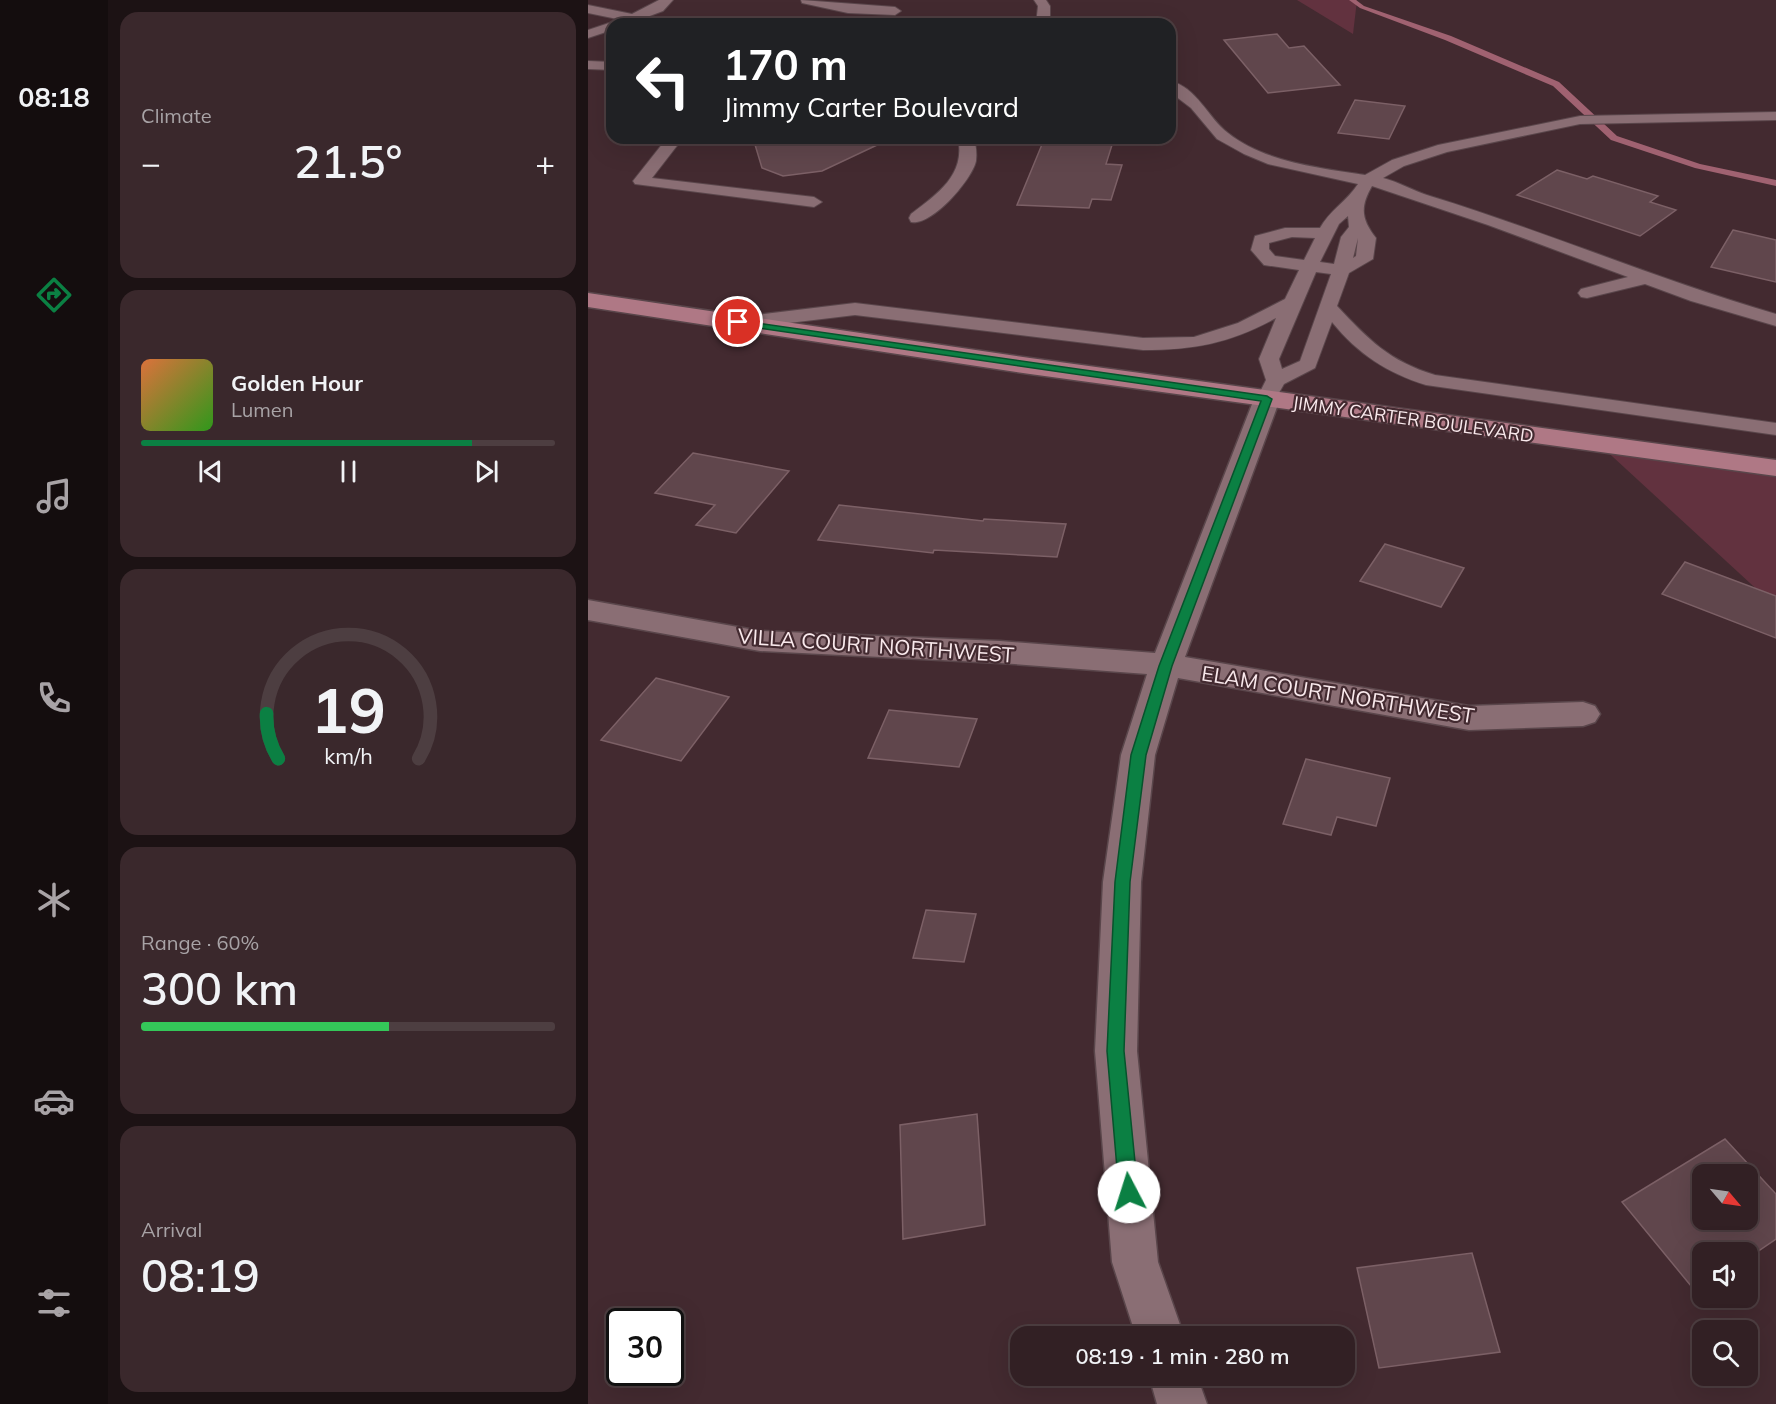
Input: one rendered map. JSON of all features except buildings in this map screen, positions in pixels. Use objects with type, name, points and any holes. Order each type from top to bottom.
[{"type":"main road","name":"JIMMY CARTER BOULEVARD","points":[[588,300],[738,322],[1272,389],[1776,468]]},
{"type":"street","points":[[1157,1326],[1135,1262],[1116,1051],[1122,882],[1138,755],[1166,666],[1272,389]]},
{"type":"street","name":"VILLA COURT NORTHWEST","points":[[588,610],[760,641],[1000,652],[1166,666]]},
{"type":"street","name":"ELAM COURT NORTHWEST","points":[[1166,666],[1469,717],[1583,714]]},
{"type":"street","points":[[1176,1386],[1182,1404]]},
{"type":"lane","points":[[588,9],[635,18],[658,8],[667,0]]},
{"type":"lane","points":[[807,0],[848,9],[895,11]]},
{"type":"lane","points":[[1040,0],[1044,6],[1043,18]]},
{"type":"lane","points":[[588,34],[606,28]]},
{"type":"lane","points":[[588,65],[606,66]]},
{"type":"lane","points":[[1176,90],[1196,105],[1222,136],[1249,152],[1294,166],[1382,183],[1415,197],[1494,221],[1696,297],[1776,320]]},
{"type":"lane","points":[[1341,270],[1308,364],[1272,389],[1269,359],[1292,302],[1324,234],[1332,221],[1355,202],[1368,180],[1398,163],[1443,148],[1580,120],[1776,116]]},
{"type":"lane","points":[[670,144],[641,181],[814,202]]},
{"type":"lane","points":[[917,218],[956,185],[969,162],[969,144]]},
{"type":"lane","points":[[1324,234],[1296,231],[1276,233],[1261,240],[1260,250],[1270,261],[1309,267],[1341,270],[1364,260],[1367,238],[1358,228],[1355,202]]},
{"type":"lane","points":[[1587,293],[1645,278]]},
{"type":"lane","points":[[738,322],[855,309],[1143,344],[1169,344],[1194,343],[1237,330],[1292,302]]},
{"type":"lane","points":[[1329,308],[1351,333],[1378,357],[1401,371],[1433,381],[1776,429]]},
{"type":"shaded area","points":[[1297,0],[1357,0],[1353,34]]},
{"type":"shaded area","points":[[1588,434],[1776,462],[1776,607]]},
{"type":"waterway","points":[[1352,0],[1362,7],[1448,38],[1556,84],[1614,138],[1698,166],[1776,183]]},
{"type":"route","points":[[738,322],[1267,399],[1166,666],[1138,755],[1122,882],[1116,1051],[1129,1192]]}]
